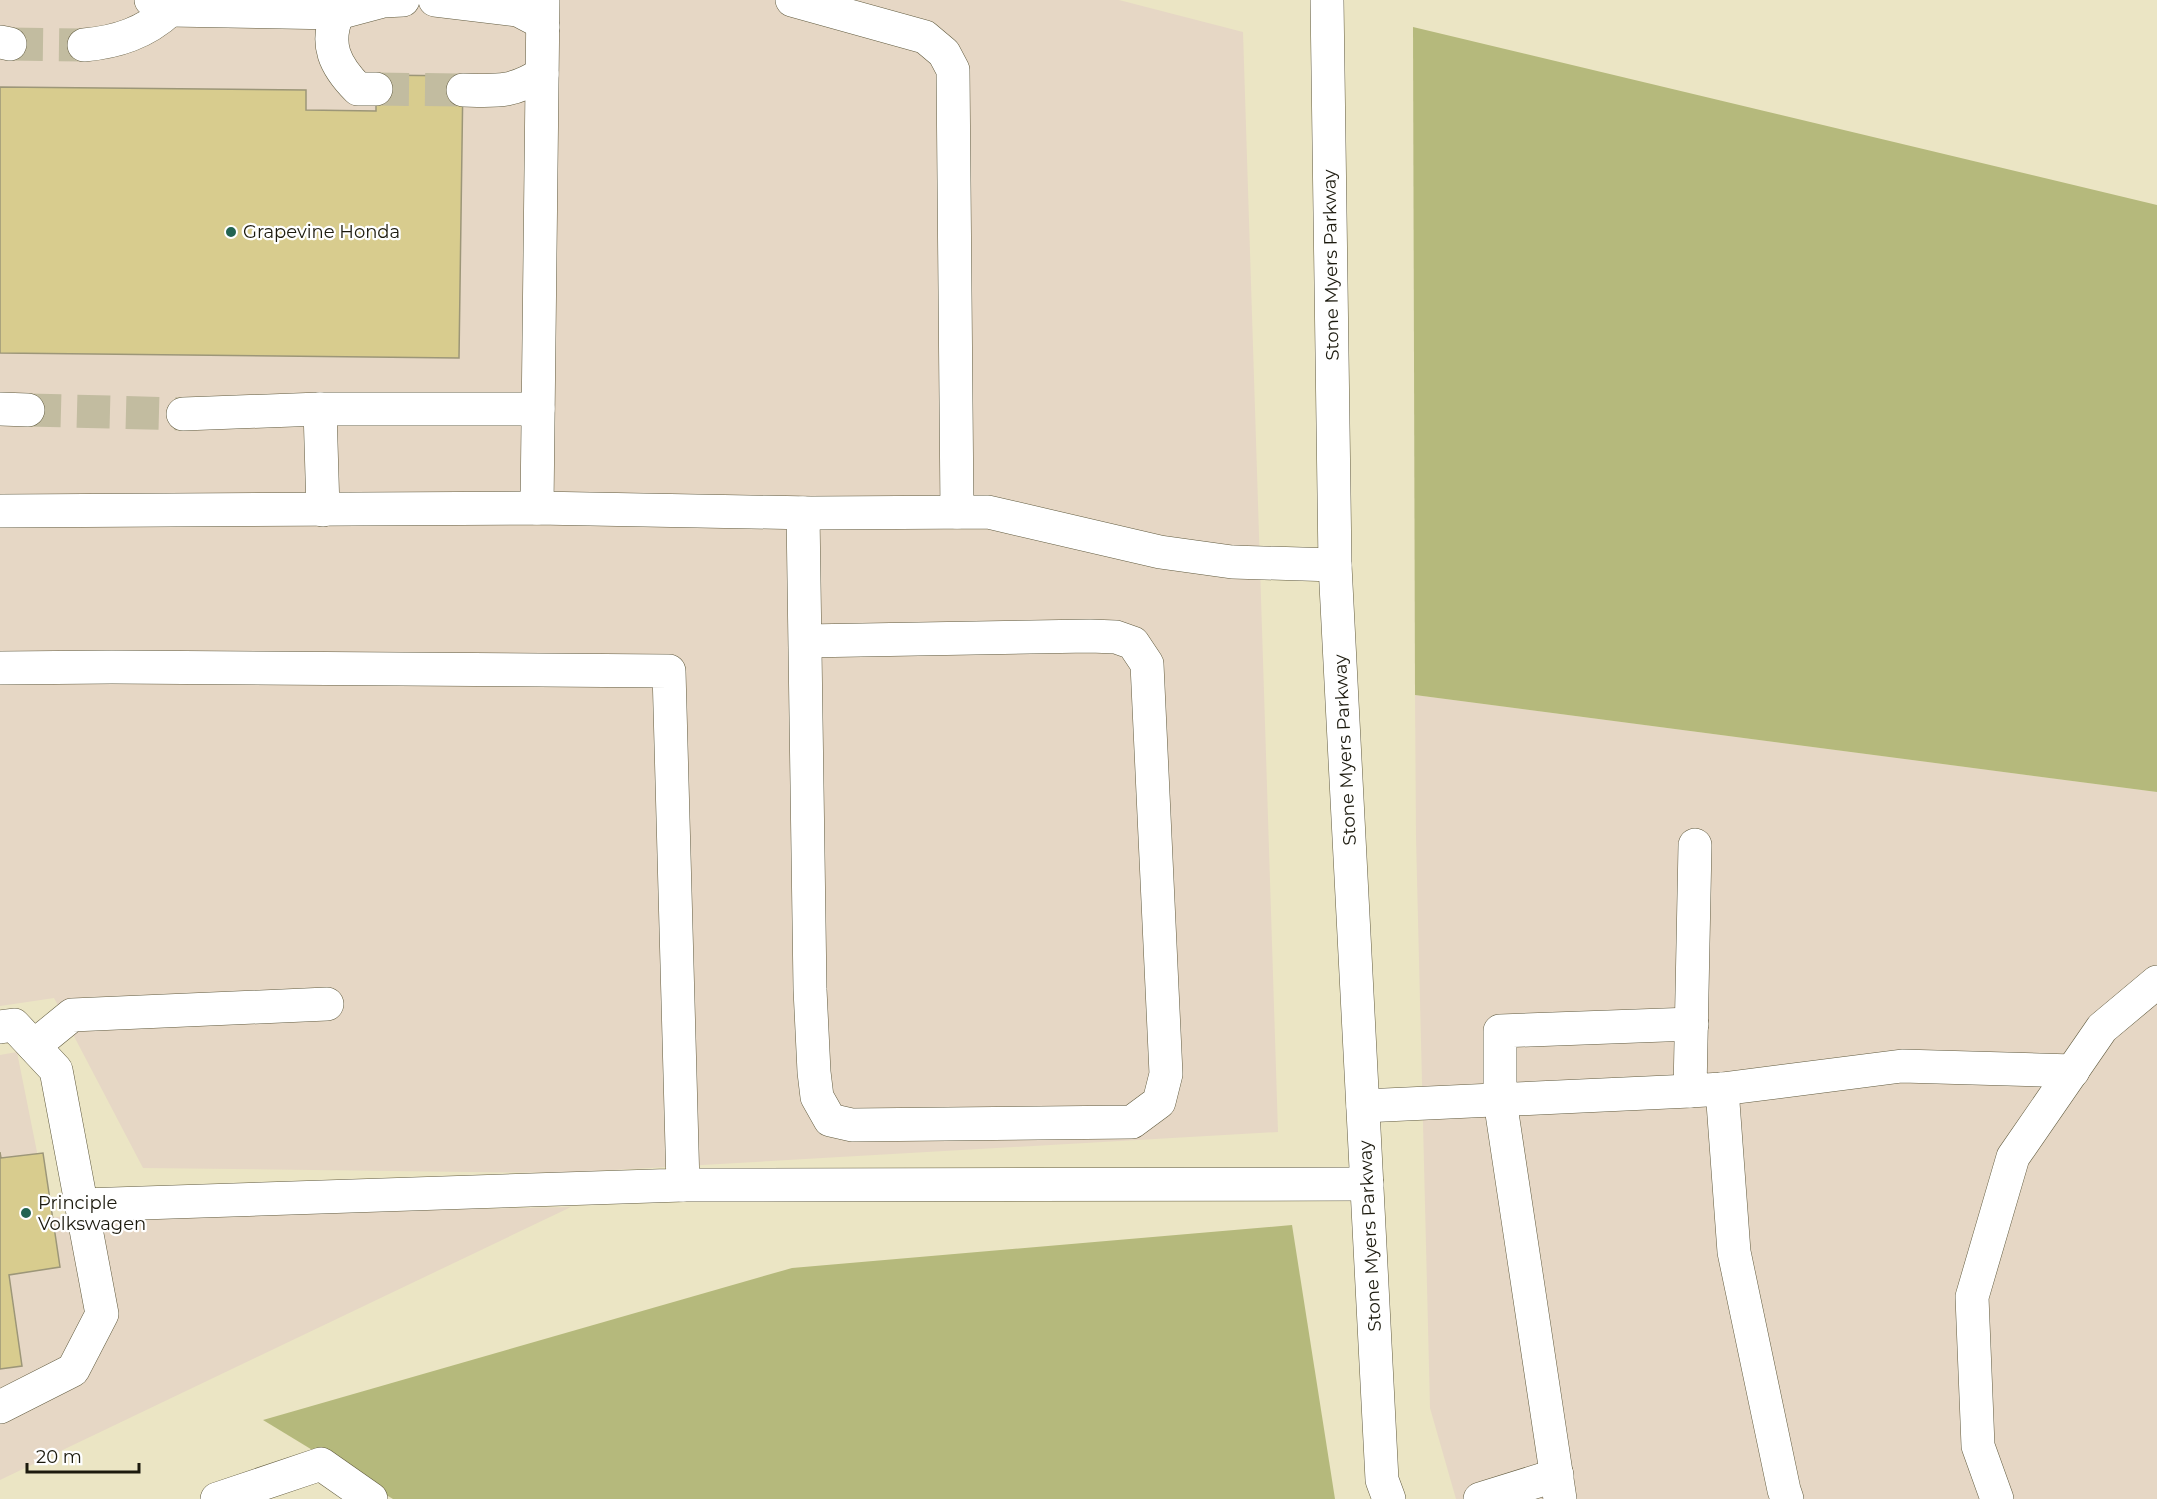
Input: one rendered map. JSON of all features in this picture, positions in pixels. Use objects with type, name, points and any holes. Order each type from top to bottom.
[{"type":"street","points":[[84,45],[105,43],[155,24],[160,5],[338,13],[383,1],[403,0]]},
{"type":"street","points":[[435,0],[519,10],[537,20],[543,14]]},
{"type":"street","points":[[792,0],[925,37],[944,53],[953,69],[957,512]]},
{"type":"street","name":"Stone Myers Parkway","points":[[1328,0],[1335,565],[1382,1480],[1389,1499]]},
{"type":"street","points":[[338,13],[331,28],[333,55],[346,77],[358,89],[376,89]]},
{"type":"street","points":[[537,508],[543,14]]},
{"type":"street","points":[[463,90],[500,91],[515,88],[542,74]]},
{"type":"street","points":[[183,414],[320,409],[538,409]]},
{"type":"street","points":[[320,409],[322,510]]},
{"type":"street","points":[[0,512],[537,508],[803,513],[988,512],[1160,552],[1232,562],[1335,565]]},
{"type":"street","points":[[803,513],[810,989],[817,1097],[830,1120],[852,1125],[1132,1122],[1144,1115],[1159,1102],[1166,1074],[1147,664],[1133,643],[1116,638],[1090,636],[805,642]]},
{"type":"street","points":[[0,668],[669,670],[683,1185]]},
{"type":"street","points":[[1690,1091],[1695,845]]},
{"type":"street","points":[[1997,1499],[1978,1446],[1972,1297],[2013,1157],[2102,1028],[2157,982]]},
{"type":"street","points":[[34,1046],[72,1016],[327,1004]]},
{"type":"street","points":[[1480,1499],[1559,1487],[1500,1100],[1500,1031],[1692,1024]]},
{"type":"street","points":[[0,1027],[14,1025],[56,1070],[102,1314],[73,1370],[0,1407]]},
{"type":"street","points":[[1363,1106],[1722,1089],[1902,1066],[2073,1071]]},
{"type":"street","points":[[1722,1089],[1734,1252],[1787,1499]]},
{"type":"street","points":[[82,1205],[683,1185],[1367,1184]]},
{"type":"street","points":[[218,1499],[321,1464],[371,1499]]},
{"type":"shaded area","points":[[0,0],[1119,0],[1243,32],[1278,1132],[561,1173],[143,1168],[54,998],[0,1006]]},
{"type":"shaded area","points":[[1415,695],[2157,792],[2157,1499],[1456,1499],[1430,1408],[1416,838]]},
{"type":"shaded area","points":[[17,1052],[50,1217],[571,1207],[0,1480],[0,1055]]},
{"type":"green space","points":[[1413,27],[2157,205],[2157,792],[1415,695]]},
{"type":"green space","points":[[1292,1225],[1335,1499],[393,1499],[263,1420],[792,1268]]},
{"type":"building","name":"Grapevine Honda","points":[[376,75],[463,76],[459,358],[0,353],[0,87],[306,90],[306,110],[376,111]]},
{"type":"building","name":"Principle Volkswagen","points":[[0,1152],[1,1158],[43,1153],[60,1267],[9,1275],[22,1366],[0,1369]]},
{"type":"tunnel","points":[[10,44],[84,45]]},
{"type":"tunnel","points":[[376,89],[463,90]]},
{"type":"tunnel","points":[[28,410],[183,414]]},
{"type":"place","name":"Grapevine Honda","points":[[231,232]]},
{"type":"place","name":"Principle Volkswagen","points":[[26,1213]]}]
